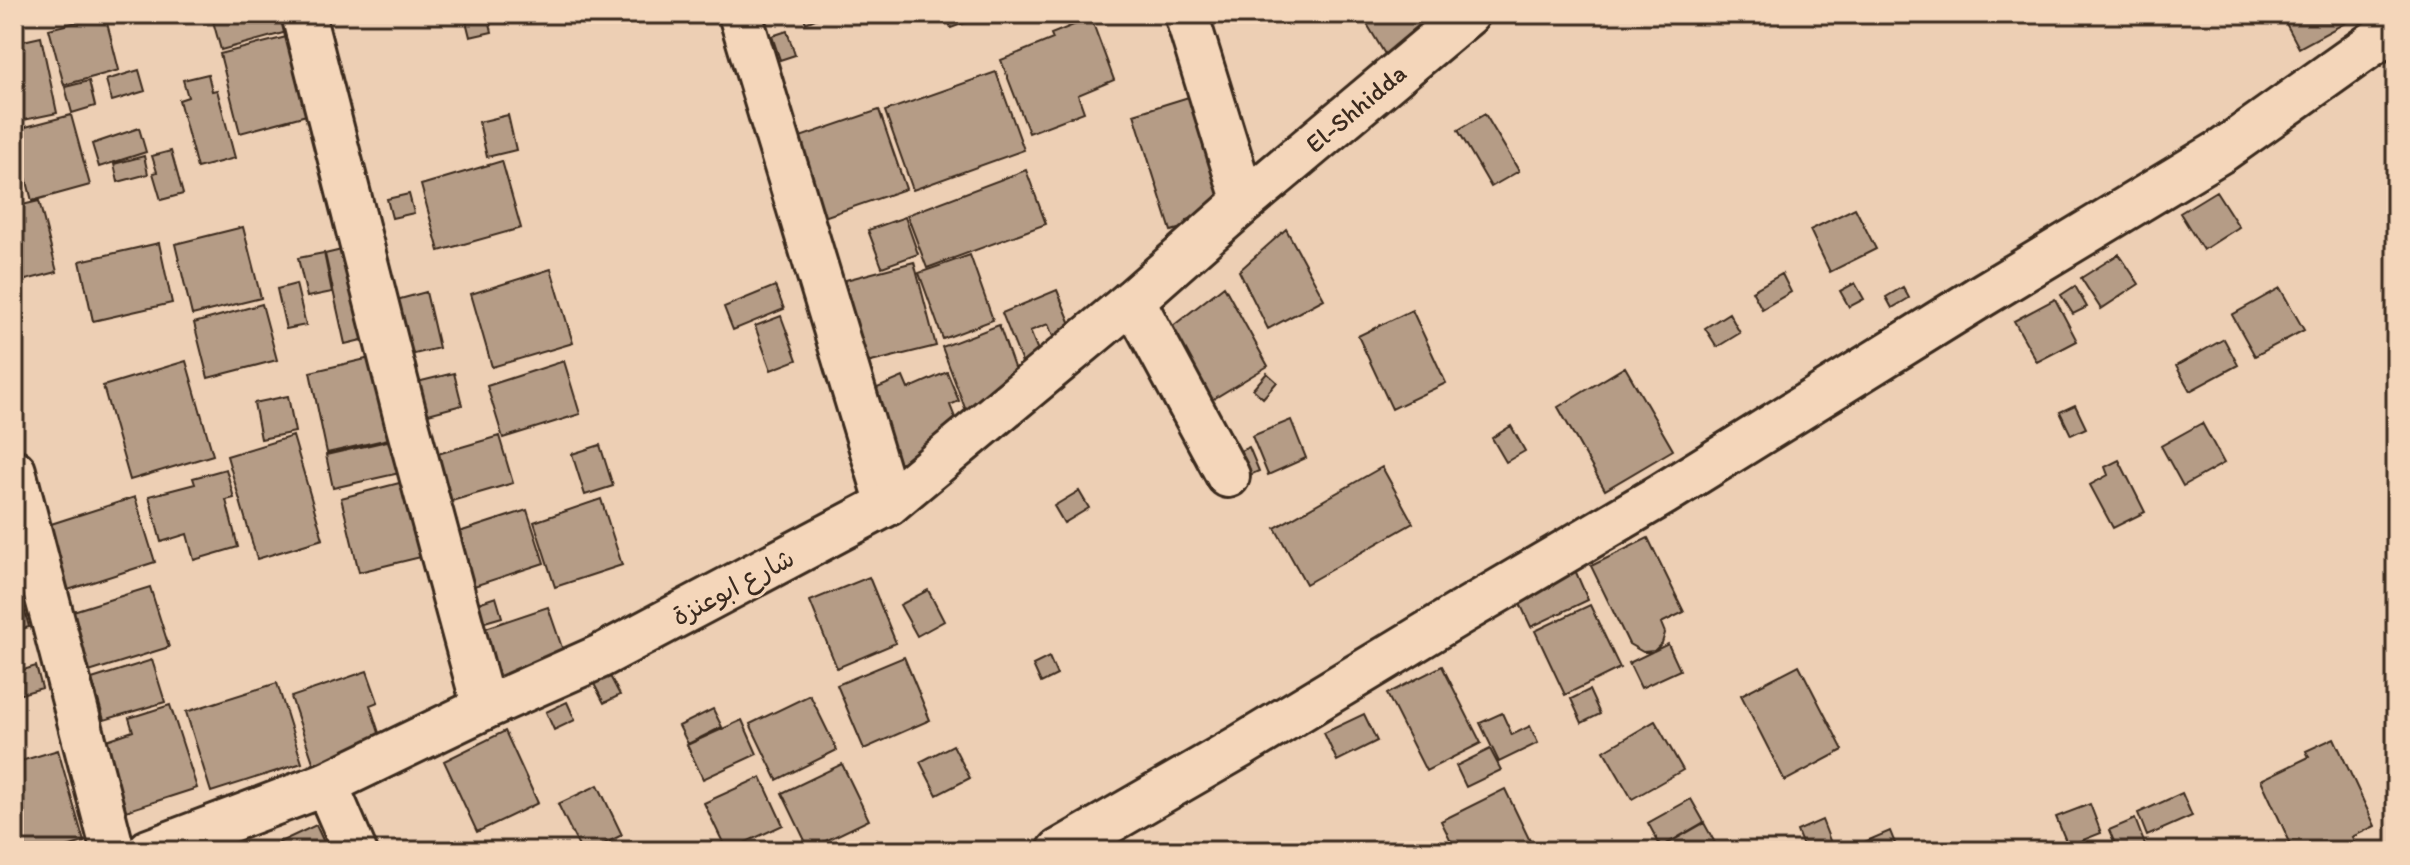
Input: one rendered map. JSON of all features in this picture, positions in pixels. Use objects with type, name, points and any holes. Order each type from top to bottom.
[{"type":"street","points":[[303,14],[408,427],[484,708]]},
{"type":"street","points":[[740,14],[888,504]]},
{"type":"street","points":[[1186,14],[1244,202]]},
{"type":"street","name":"El-Shhidda","points":[[1244,202],[1468,14]]},
{"type":"street","points":[[1059,851],[1663,494],[2223,150],[2396,27]]},
{"type":"street","name":"شارع ابوعنزة","points":[[149,851],[326,784],[599,657],[888,504],[1133,300],[1244,202]]},
{"type":"street","points":[[1133,300],[1228,476]]},
{"type":"street","points":[[14,471],[113,851]]},
{"type":"street","points":[[326,784],[355,851]]},
{"type":"building","points":[[211,14],[290,14],[294,30],[221,50]]},
{"type":"building","points":[[488,14],[492,32],[470,37],[465,17]]},
{"type":"building","points":[[802,14],[827,14],[806,23]]},
{"type":"building","points":[[946,14],[976,14],[978,18],[951,28]]},
{"type":"building","points":[[1361,14],[1434,14],[1440,24],[1386,56]]},
{"type":"building","points":[[2281,14],[2360,14],[2360,15],[2299,48]]},
{"type":"building","points":[[105,15],[119,70],[64,85],[49,29]]},
{"type":"building","points":[[1091,18],[1114,80],[1078,95],[1084,112],[1029,133],[1001,60],[1053,39],[1051,34]]},
{"type":"building","points":[[787,31],[795,55],[780,60],[772,36]]},
{"type":"building","points":[[294,35],[314,113],[240,133],[220,54]]},
{"type":"building","points":[[41,37],[57,113],[14,122],[14,43]]},
{"type":"building","points":[[139,70],[145,91],[112,101],[106,80]]},
{"type":"building","points":[[996,72],[1024,150],[913,190],[885,111]]},
{"type":"building","points":[[208,74],[212,91],[217,90],[235,158],[197,168],[179,100],[188,97],[183,80]]},
{"type":"building","points":[[89,81],[95,106],[72,113],[65,87]]},
{"type":"building","points":[[1195,95],[1227,199],[1205,206],[1207,213],[1187,220],[1189,226],[1171,231],[1134,114]]},
{"type":"building","points":[[879,110],[906,189],[821,218],[794,139]]},
{"type":"building","points":[[1485,114],[1519,171],[1491,187],[1458,130]]},
{"type":"building","points":[[71,115],[90,185],[32,201],[14,130]]},
{"type":"building","points":[[508,115],[516,150],[487,157],[479,122]]},
{"type":"building","points":[[139,128],[146,152],[99,167],[92,144]]},
{"type":"building","points":[[171,151],[183,194],[161,200],[153,173],[157,172],[152,156]]},
{"type":"building","points":[[144,156],[148,174],[118,182],[114,164]]},
{"type":"building","points":[[502,161],[521,228],[439,251],[421,185]]},
{"type":"building","points":[[1026,170],[1046,224],[927,268],[907,215]]},
{"type":"building","points":[[2216,191],[2239,227],[2203,250],[2180,213]]},
{"type":"building","points":[[409,194],[414,213],[392,218],[387,199]]},
{"type":"building","points":[[39,201],[57,272],[14,283],[14,207]]},
{"type":"building","points":[[1855,208],[1876,249],[1830,272],[1810,230]]},
{"type":"building","points":[[905,217],[918,254],[882,267],[868,230]]},
{"type":"building","points":[[243,227],[261,298],[192,315],[175,244]]},
{"type":"building","points":[[1286,229],[1324,299],[1268,329],[1239,271]]},
{"type":"building","points":[[159,243],[172,303],[93,321],[80,261]]},
{"type":"building","points":[[358,246],[378,336],[345,344],[325,254]]},
{"type":"building","points":[[324,253],[332,292],[307,297],[298,258]]},
{"type":"building","points":[[2119,254],[2139,284],[2101,309],[2081,278]]},
{"type":"building","points":[[970,255],[993,320],[943,339],[919,273]]},
{"type":"building","points":[[914,262],[936,346],[859,365],[838,282]]},
{"type":"building","points":[[551,269],[573,343],[492,367],[471,294]]},
{"type":"building","points":[[1782,274],[1791,292],[1762,309],[1752,291]]},
{"type":"building","points":[[1855,283],[1864,299],[1849,307],[1840,291]]},
{"type":"building","points":[[296,284],[306,325],[286,329],[277,289]]},
{"type":"building","points":[[775,286],[784,309],[733,330],[724,307]]},
{"type":"building","points":[[1224,286],[1268,366],[1205,404],[1169,329]]},
{"type":"building","points":[[2075,286],[2087,307],[2073,314],[2061,295]]},
{"type":"building","points":[[1903,287],[1909,298],[1892,308],[1886,297]]},
{"type":"building","points":[[2280,288],[2304,330],[2255,356],[2232,315]]},
{"type":"building","points":[[1057,290],[1078,341],[1058,349],[1048,324],[1030,331],[1043,363],[1025,370],[1002,313]]},
{"type":"building","points":[[426,292],[439,348],[402,357],[389,302]]},
{"type":"building","points":[[2055,299],[2077,341],[2037,362],[2014,321]]},
{"type":"building","points":[[262,304],[277,360],[208,378],[194,323]]},
{"type":"building","points":[[1412,310],[1446,383],[1392,409],[1358,336]]},
{"type":"building","points":[[1729,313],[1740,333],[1717,347],[1705,328]]},
{"type":"building","points":[[781,316],[797,360],[771,370],[755,326]]},
{"type":"building","points":[[999,325],[1018,379],[968,416],[942,347]]},
{"type":"building","points":[[2224,339],[2238,365],[2190,391],[2176,366]]},
{"type":"building","points":[[379,356],[397,437],[327,453],[310,372]]},
{"type":"building","points":[[186,361],[213,455],[130,480],[103,386]]},
{"type":"building","points":[[564,361],[580,414],[503,438],[487,386]]},
{"type":"building","points":[[1625,367],[1673,450],[1605,490],[1558,407]]},
{"type":"building","points":[[947,372],[959,401],[950,405],[964,440],[904,476],[868,392],[903,377],[908,389]]},
{"type":"building","points":[[454,373],[462,405],[417,417],[409,384]]},
{"type":"building","points":[[1267,373],[1277,382],[1263,398],[1253,389]]},
{"type":"building","points":[[288,396],[295,432],[261,439],[254,403]]},
{"type":"building","points":[[2075,405],[2086,428],[2071,435],[2060,412]]},
{"type":"building","points":[[1291,420],[1306,458],[1268,475],[1252,436]]},
{"type":"building","points":[[2202,423],[2224,463],[2183,486],[2161,446]]},
{"type":"building","points":[[1511,426],[1525,451],[1506,462],[1492,438]]},
{"type":"building","points":[[293,436],[323,539],[257,559],[227,456]]},
{"type":"building","points":[[499,436],[513,483],[438,505],[424,458]]},
{"type":"building","points":[[396,439],[404,472],[333,488],[326,455]]},
{"type":"building","points":[[600,445],[613,486],[585,495],[572,454]]},
{"type":"building","points":[[1249,447],[1259,471],[1243,478],[1233,454]]},
{"type":"building","points":[[2119,460],[2145,512],[2113,528],[2090,485],[2108,475],[2105,467]]},
{"type":"building","points":[[1382,467],[1413,523],[1306,584],[1275,528]]},
{"type":"building","points":[[226,469],[234,498],[226,500],[238,547],[194,560],[187,534],[161,542],[149,496],[195,484],[193,478]]},
{"type":"building","points":[[411,480],[429,555],[359,572],[341,498]]},
{"type":"building","points":[[1079,491],[1089,508],[1064,523],[1054,506]]},
{"type":"building","points":[[135,497],[155,562],[68,590],[48,525]]},
{"type":"building","points":[[601,499],[622,565],[555,587],[534,522]]},
{"type":"building","points":[[527,510],[544,563],[468,588],[450,535]]},
{"type":"building","points":[[1648,538],[1684,612],[1661,623],[1665,633],[1662,643],[1654,651],[1643,652],[1629,644],[1591,566]]},
{"type":"building","points":[[1575,570],[1588,600],[1531,627],[1517,597]]},
{"type":"building","points":[[14,571],[29,627],[14,631]]},
{"type":"building","points":[[869,577],[896,643],[837,668],[810,601]]},
{"type":"building","points":[[150,587],[169,647],[89,672],[70,612]]},
{"type":"building","points":[[928,590],[944,621],[917,636],[900,605]]},
{"type":"building","points":[[496,597],[502,617],[478,624],[472,605]]},
{"type":"building","points":[[1590,605],[1620,668],[1565,695],[1535,631]]},
{"type":"building","points":[[548,607],[568,665],[496,689],[477,631]]},
{"type":"building","points":[[1668,644],[1680,670],[1641,688],[1629,663]]},
{"type":"building","points":[[904,657],[930,720],[864,749],[837,685]]},
{"type":"building","points":[[1049,657],[1057,675],[1041,683],[1033,665]]},
{"type":"building","points":[[152,660],[165,702],[104,720],[92,679]]},
{"type":"building","points":[[14,662],[17,672],[36,666],[42,688],[14,696]]},
{"type":"building","points":[[1799,665],[1843,750],[1785,781],[1741,695]]},
{"type":"building","points":[[1442,666],[1481,743],[1426,771],[1387,694]]},
{"type":"building","points":[[367,671],[378,702],[370,705],[382,742],[314,765],[291,697]]},
{"type":"building","points":[[610,676],[620,695],[604,703],[594,684]]},
{"type":"building","points":[[277,683],[302,763],[211,792],[186,712]]},
{"type":"building","points":[[1589,690],[1600,714],[1582,723],[1571,699]]},
{"type":"building","points":[[810,695],[837,750],[777,780],[750,724]]},
{"type":"building","points":[[567,702],[575,720],[554,730],[546,712]]},
{"type":"building","points":[[170,705],[197,788],[126,811],[104,741],[133,731],[129,718]]},
{"type":"building","points":[[713,709],[722,727],[688,744],[679,726]]},
{"type":"building","points":[[1502,713],[1512,735],[1530,726],[1538,743],[1499,762],[1480,723]]},
{"type":"building","points":[[1364,714],[1377,741],[1337,761],[1324,733]]},
{"type":"building","points":[[742,720],[757,754],[703,779],[687,745]]},
{"type":"building","points":[[1655,721],[1683,770],[1632,799],[1604,751]]},
{"type":"building","points":[[505,731],[538,803],[477,832],[444,761]]},
{"type":"building","points":[[2334,738],[2375,826],[2352,837],[2359,851],[2294,851],[2261,780],[2309,757],[2306,751]]},
{"type":"building","points":[[953,745],[970,778],[937,795],[920,762]]},
{"type":"building","points":[[1490,749],[1501,770],[1466,787],[1456,766]]},
{"type":"building","points":[[58,750],[84,842],[53,851],[14,851],[14,763]]},
{"type":"building","points":[[842,764],[869,820],[809,849],[782,793]]},
{"type":"building","points":[[761,777],[783,825],[727,851],[704,803]]},
{"type":"building","points":[[598,785],[622,835],[590,851],[581,851],[558,804]]},
{"type":"building","points":[[1505,789],[1531,843],[1515,851],[1456,851],[1441,821]]},
{"type":"building","points":[[2182,793],[2192,816],[2147,836],[2138,813]]},
{"type":"building","points":[[1691,799],[1704,822],[1661,847],[1648,823]]},
{"type":"building","points":[[2090,804],[2101,833],[2068,846],[2056,817]]},
{"type":"building","points":[[2135,819],[2147,850],[2118,851],[2109,830]]},
{"type":"building","points":[[1822,820],[1834,851],[1805,851],[1797,831]]},
{"type":"building","points":[[1704,823],[1718,851],[1655,851]]},
{"type":"building","points":[[316,825],[328,851],[261,851]]},
{"type":"building","points":[[1890,831],[1898,851],[1866,851],[1862,843]]},
{"type":"building","points":[[876,839],[882,851],[850,851]]}]
